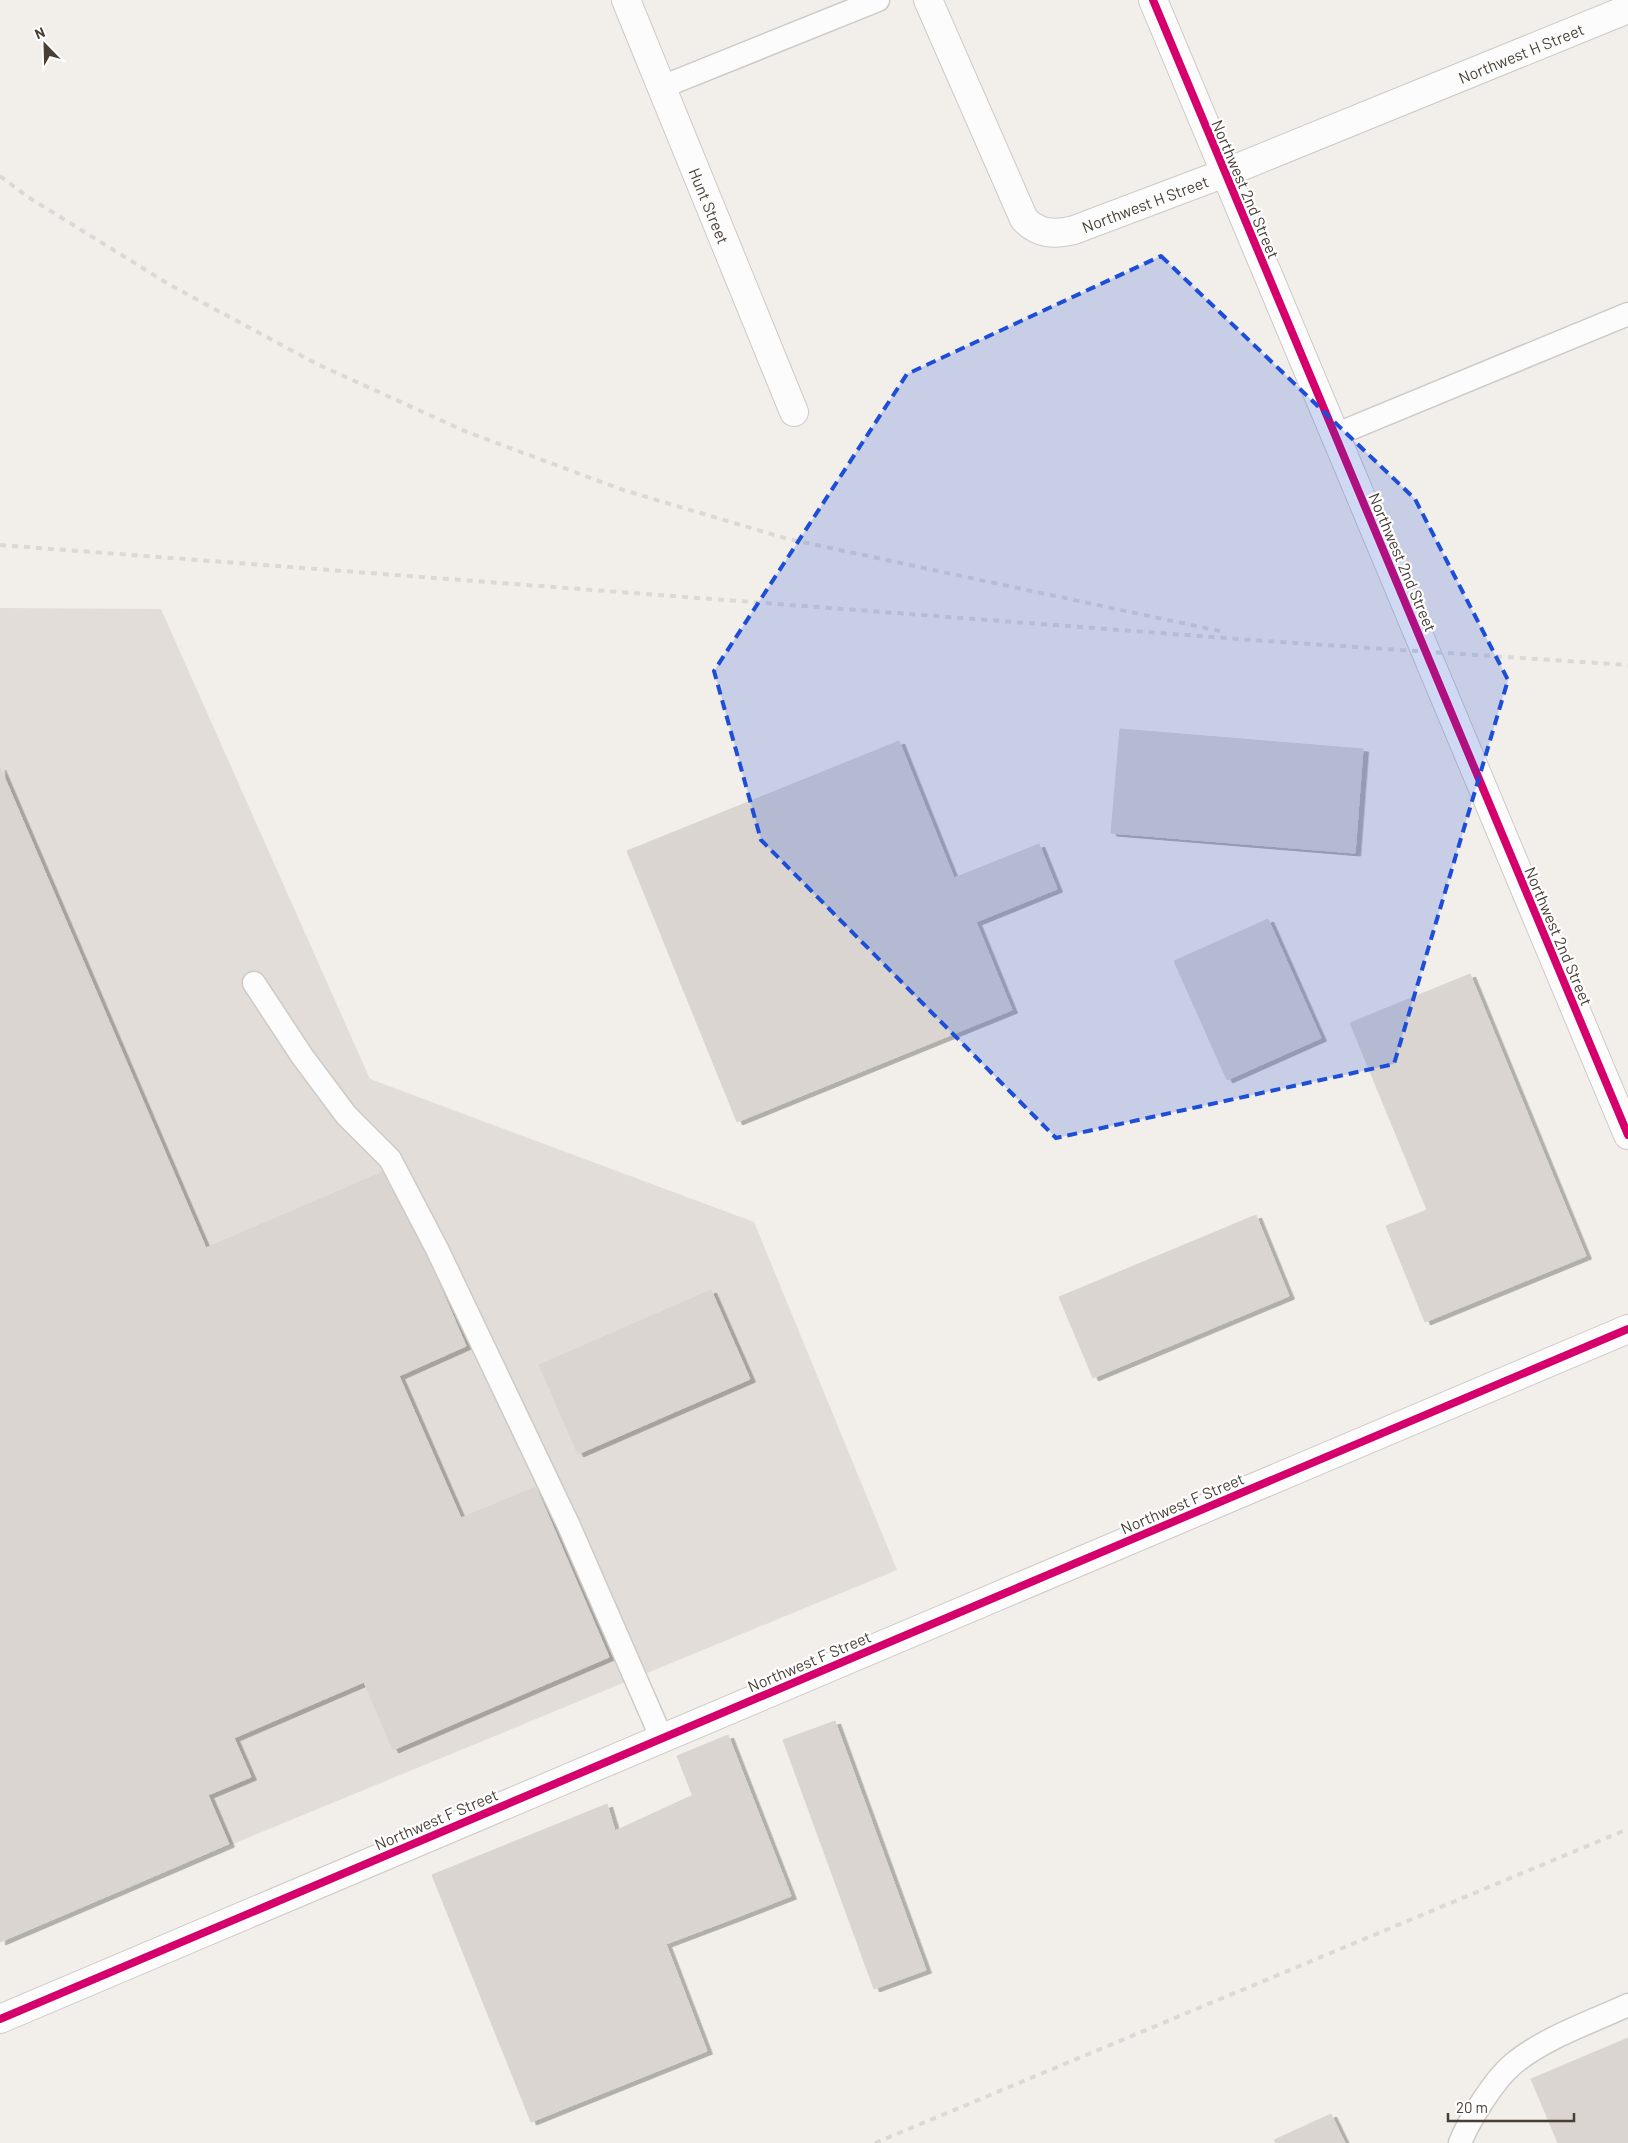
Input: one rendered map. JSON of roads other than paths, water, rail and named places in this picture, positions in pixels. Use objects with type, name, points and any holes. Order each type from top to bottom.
[{"type":"street","name":"Hunt Street","points":[[626,0],[794,412]]},
{"type":"street","name":"Northwest H Street","points":[[928,0],[1016,206],[1032,228],[1046,233],[1060,234],[1225,173],[1628,9]]},
{"type":"street","name":"Northwest 2nd Street","points":[[1153,0],[1628,1135]]},
{"type":"street","name":"Northwest F Street","points":[[0,2019],[1628,1329]]},
{"type":"lane","points":[[662,87],[878,0]]},
{"type":"lane","points":[[1335,435],[1628,314]]},
{"type":"lane","points":[[254,983],[302,1056],[346,1115],[390,1159],[437,1249],[569,1526],[662,1739]]},
{"type":"lane","points":[[1460,2143],[1484,2099],[1512,2064],[1552,2040],[1628,2005]]},
{"type":"railway","points":[[0,176],[28,197],[170,285],[317,364],[467,432],[623,490],[788,539],[1224,632]]},
{"type":"railway","points":[[0,545],[1265,641],[1628,665]]},
{"type":"railway","points":[[875,2143],[1628,1829]]}]
